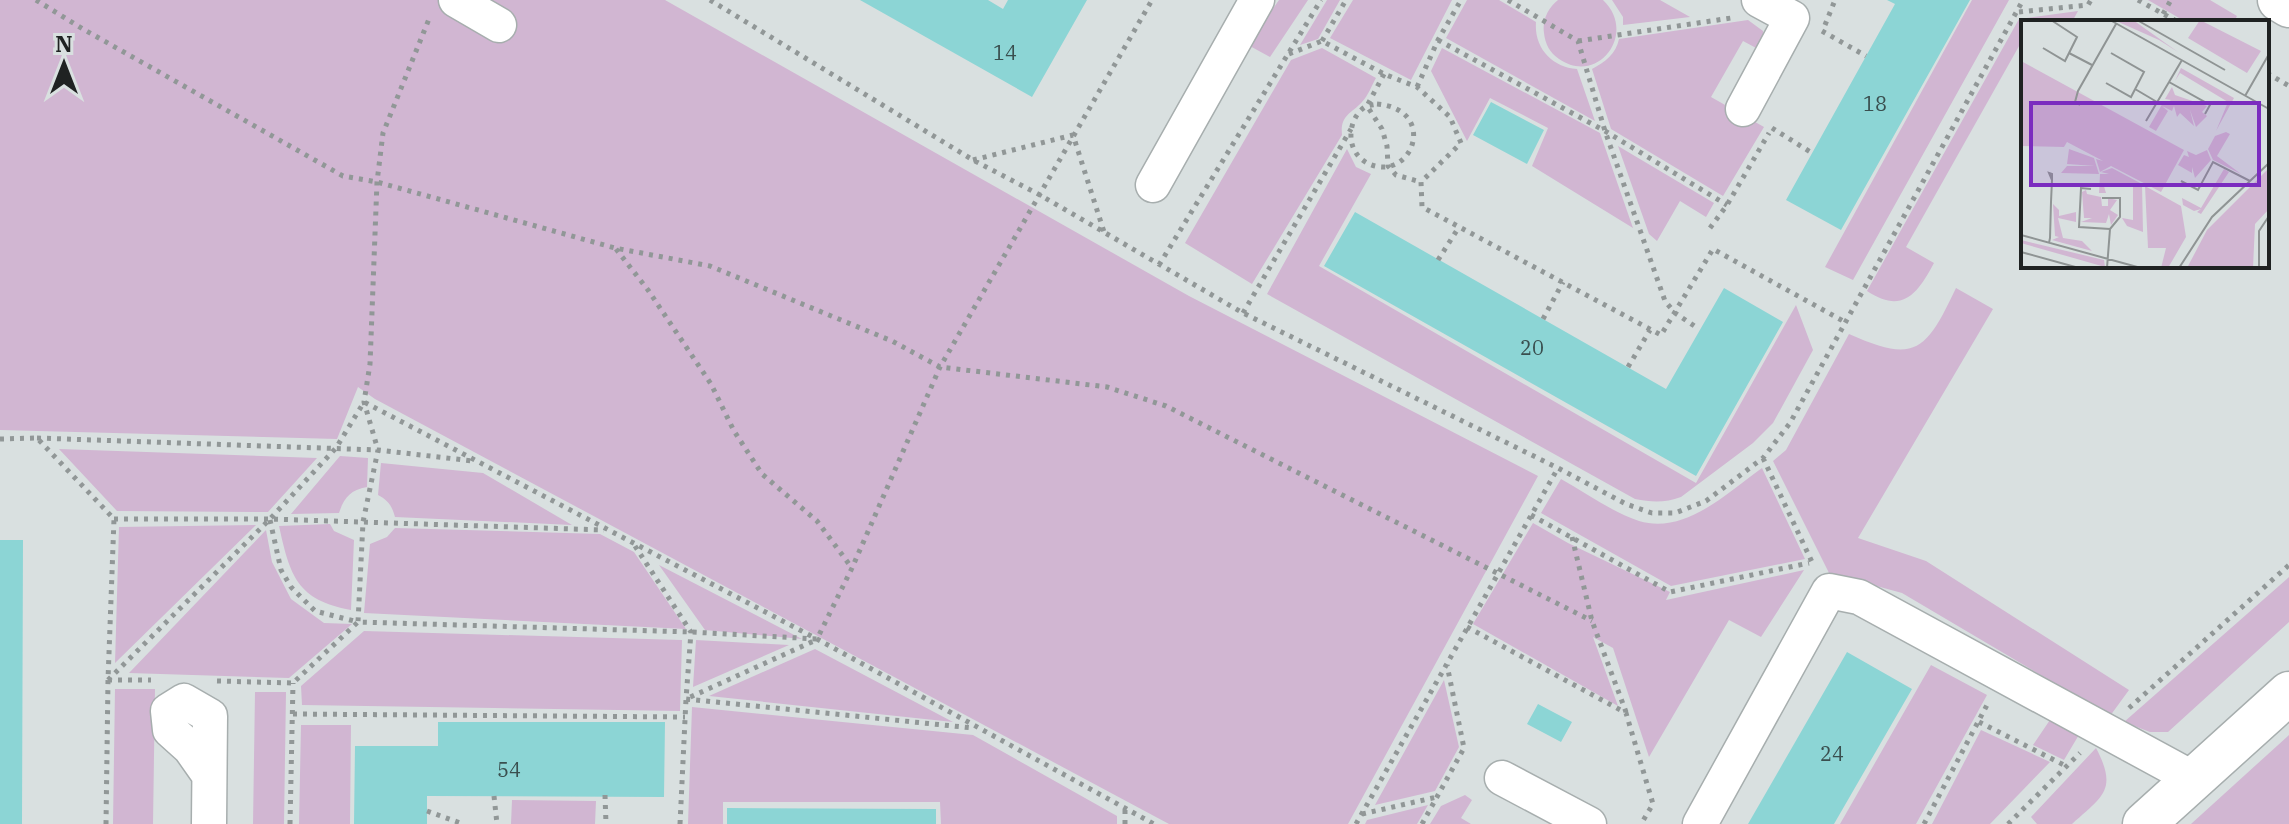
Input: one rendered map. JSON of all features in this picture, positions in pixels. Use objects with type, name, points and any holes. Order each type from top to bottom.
[{"type":"main road","points":[[2279,0],[2289,6]]},
{"type":"main road","points":[[2144,824],[2289,693]]},
{"type":"lane","points":[[1153,185],[1257,0]]},
{"type":"lane","points":[[1743,109],[1792,18],[1768,5]]},
{"type":"lane","points":[[443,8],[499,25]]},
{"type":"lane","points":[[1700,824],[1821,576],[2194,779]]},
{"type":"lane","points":[[209,775],[209,824]]},
{"type":"lane","points":[[1502,778],[1589,824]]},
{"type":"path","points":[[36,0],[343,176],[377,182],[615,248],[710,266],[892,341],[940,367],[1107,387],[1166,406],[1592,621]]},
{"type":"path","points":[[710,0],[973,160],[1040,195],[1243,313],[1626,504],[1652,513],[1675,513],[1706,501],[1763,458],[1790,423],[2023,0]]},
{"type":"path","points":[[686,699],[817,639],[852,568],[940,367],[1152,0]]},
{"type":"path","points":[[1159,265],[1321,0]]},
{"type":"path","points":[[1289,54],[1322,41],[1346,0]]},
{"type":"path","points":[[1417,87],[1438,40],[1461,0]]},
{"type":"path","points":[[1508,0],[1578,41],[1768,5]]},
{"type":"path","points":[[2018,12],[2088,5],[2091,0]]},
{"type":"path","points":[[2138,0],[2174,20]]},
{"type":"path","points":[[2163,14],[2171,0]]},
{"type":"path","points":[[108,680],[270,519],[336,448],[364,402],[370,364],[377,182],[383,133],[443,8]]},
{"type":"path","points":[[1822,31],[1866,56]]},
{"type":"path","points":[[1438,40],[1605,131],[1727,205]]},
{"type":"path","points":[[1322,41],[1384,74],[1417,87],[1450,117],[1461,143],[1421,182],[1422,207],[1459,227],[1661,335],[1713,249],[1845,322]]},
{"type":"path","points":[[1578,41],[1605,131],[1665,301],[1675,313],[1699,329]]},
{"type":"path","points":[[1243,313],[1384,74]]},
{"type":"path","points":[[2269,74],[2289,86]]},
{"type":"path","points":[[1351,129],[1354,149],[1360,158],[1378,167],[1388,166],[1406,156],[1414,137],[1408,117],[1391,105],[1367,106]]},
{"type":"path","points":[[1367,106],[1382,129],[1388,166],[1396,175],[1421,182]]},
{"type":"path","points":[[1710,228],[1772,128],[1812,153]]},
{"type":"path","points":[[973,160],[1073,135]]},
{"type":"path","points":[[1073,135],[1105,233]]},
{"type":"path","points":[[1438,260],[1459,227]]},
{"type":"path","points":[[615,248],[648,290],[711,384],[734,431],[762,474],[817,521],[852,568]]},
{"type":"path","points":[[1543,319],[1563,282]]},
{"type":"path","points":[[1628,367],[1651,330]]},
{"type":"path","points":[[290,824],[293,683],[358,622],[363,522],[378,450],[364,402]]},
{"type":"path","points":[[364,402],[817,639],[1154,824]]},
{"type":"path","points":[[37,438],[114,519],[106,824]]},
{"type":"path","points":[[0,439],[336,448],[478,461]]},
{"type":"path","points":[[1531,515],[1670,592],[1821,576],[1763,458]]},
{"type":"path","points":[[1356,824],[1558,468]]},
{"type":"path","points":[[114,519],[270,519],[606,530]]},
{"type":"path","points":[[270,519],[281,570],[291,587],[315,611],[358,622],[817,639]]},
{"type":"path","points":[[1572,537],[1592,621],[1626,713],[1653,804],[1641,824]]},
{"type":"path","points":[[634,543],[691,632],[680,824]]},
{"type":"path","points":[[2008,824],[2103,731],[2289,565]]},
{"type":"path","points":[[1467,627],[1626,713]]},
{"type":"path","points":[[1422,824],[1464,748],[1447,664]]},
{"type":"path","points":[[686,699],[978,729]]},
{"type":"path","points":[[1924,824],[1989,701]]},
{"type":"path","points":[[293,714],[685,717]]},
{"type":"path","points":[[1979,722],[2066,766]]},
{"type":"path","points":[[605,795],[606,824]]},
{"type":"path","points":[[494,796],[497,824]]},
{"type":"path","points":[[1361,815],[1437,797]]},
{"type":"path","points":[[1125,809],[1125,824]]},
{"type":"path","points":[[427,811],[463,824]]},
{"type":"shaded area","points":[[0,0],[665,0],[1189,296],[1538,476],[1348,824],[1169,824],[375,399],[358,387],[337,439],[0,430]]},
{"type":"shaded area","points":[[1279,0],[1308,0],[1270,57],[1248,45]]},
{"type":"shaded area","points":[[1327,0],[1340,0],[1318,39],[1300,45]]},
{"type":"shaded area","points":[[1353,0],[1452,0],[1411,80],[1330,38]]},
{"type":"shaded area","points":[[1467,0],[1499,0],[1536,22],[1538,40],[1546,54],[1560,64],[1577,69],[1595,121],[1446,38]]},
{"type":"shaded area","points":[[1558,0],[1603,0],[1613,13],[1615,40],[1609,52],[1599,61],[1587,66],[1574,66],[1551,51],[1545,37],[1544,23]]},
{"type":"shaded area","points":[[1612,0],[1660,0],[1690,17],[1623,25],[1623,17]]},
{"type":"shaded area","points":[[1972,0],[2009,0],[1853,280],[1825,267]]},
{"type":"shaded area","points":[[2148,0],[2210,0],[2237,16],[2235,20],[2183,20]]},
{"type":"shaded area","points":[[2078,11],[2073,20],[2021,20],[2021,43],[1906,247],[1934,263],[1915,292],[1907,298],[1890,301],[1879,298],[1867,291],[2019,19]]},
{"type":"shaded area","points":[[1748,20],[1763,31],[1763,39],[1758,49],[1743,41],[1711,97],[1764,127],[1723,196],[1611,129],[1592,69],[1609,57],[1619,39]]},
{"type":"shaded area","points":[[1322,48],[1376,78],[1364,100],[1345,119],[1342,135],[1252,284],[1185,243],[1291,60]]},
{"type":"shaded area","points":[[1442,48],[1600,133],[1633,228],[1532,166],[1548,128],[1490,98],[1467,141],[1431,71]]},
{"type":"shaded area","points":[[1618,146],[1714,203],[1706,217],[1680,201],[1657,241],[1649,234]]},
{"type":"shaded area","points":[[1347,149],[1356,167],[1371,174],[1319,266],[1696,483],[1796,305],[1813,350],[1773,423],[1753,443],[1681,497],[1658,501],[1635,499],[1267,294]]},
{"type":"shaded area","points":[[1956,288],[1993,309],[1858,538],[1926,561],[2129,690],[2110,716],[1902,593],[1829,573],[1773,461],[1786,450],[1849,334],[1890,348],[1916,346],[1936,326]]},
{"type":"shaded area","points":[[59,449],[317,458],[268,512],[117,511]]},
{"type":"shaded area","points":[[340,456],[368,458],[367,487],[348,496],[339,513],[291,514]]},
{"type":"shaded area","points":[[381,463],[483,473],[572,525],[395,517],[389,504],[378,495]]},
{"type":"shaded area","points":[[1762,468],[1805,559],[1671,586],[1541,513],[1561,479],[1639,521],[1656,524],[1673,522],[1705,509]]},
{"type":"shaded area","points":[[1533,523],[1670,592],[1666,600],[1804,570],[1761,637],[1729,620],[1649,757],[1613,648],[1593,637],[1618,706],[1473,624]]},
{"type":"shaded area","points":[[330,524],[334,531],[354,540],[351,610],[319,600],[299,583],[287,559],[279,526]]},
{"type":"shaded area","points":[[256,525],[115,663],[119,527]]},
{"type":"shaded area","points":[[395,528],[600,534],[634,552],[686,629],[364,613],[370,544],[387,537]]},
{"type":"shaded area","points":[[266,530],[272,562],[291,599],[324,623],[352,624],[289,678],[129,673]]},
{"type":"shaded area","points":[[659,565],[802,639],[705,630]]},
{"type":"shaded area","points":[[2289,577],[2289,622],[2168,732],[2150,732],[2124,722]]},
{"type":"shaded area","points":[[364,631],[682,640],[680,711],[302,705],[301,686]]},
{"type":"shaded area","points":[[696,640],[789,645],[693,687]]},
{"type":"shaded area","points":[[815,649],[953,722],[709,696]]},
{"type":"shaded area","points":[[1931,665],[1987,695],[1916,824],[1840,824]]},
{"type":"shaded area","points":[[1444,680],[1459,747],[1435,791],[1375,805]]},
{"type":"shaded area","points":[[115,689],[155,689],[153,824],[113,824]]},
{"type":"shaded area","points":[[255,692],[286,692],[284,824],[253,824]]},
{"type":"shaded area","points":[[692,707],[973,735],[1117,816],[1117,824],[941,824],[940,802],[723,802],[723,824],[688,824]]},
{"type":"shaded area","points":[[2054,714],[2080,733],[2064,760],[2033,745]]},
{"type":"shaded area","points":[[301,725],[351,725],[350,824],[299,824]]},
{"type":"shaded area","points":[[1981,730],[2050,762],[1990,824],[1932,824]]},
{"type":"shaded area","points":[[2289,735],[2289,824],[2191,824]]},
{"type":"shaded area","points":[[2096,748],[2106,774],[2104,791],[2099,799],[2072,824],[2037,824],[2031,817]]},
{"type":"shaded area","points":[[1465,795],[1472,800],[1461,818],[1471,824],[1430,824],[1441,806]]},
{"type":"shaded area","points":[[512,800],[596,801],[595,824],[511,824]]},
{"type":"shaded area","points":[[1428,805],[1417,824],[1365,824],[1367,820]]},
{"type":"building","points":[[860,0],[988,0],[1003,9],[1008,0],[1087,0],[1032,97]]},
{"type":"building","points":[[1887,0],[1970,0],[1841,230],[1786,200],[1895,4]]},
{"type":"building","points":[[1491,102],[1544,130],[1527,164],[1473,135]]},
{"type":"building","points":[[1355,212],[1666,389],[1724,288],[1783,322],[1696,476],[1324,266]]},
{"type":"building","points":[[0,540],[23,540],[22,824],[0,824]]},
{"type":"building","points":[[1847,652],[1912,689],[1834,824],[1748,824]]},
{"type":"building","points":[[1538,704],[1572,722],[1561,742],[1527,724]]},
{"type":"building","points":[[438,722],[665,722],[664,797],[427,796],[427,824],[354,824],[355,746],[438,746]]},
{"type":"building","points":[[727,808],[936,809],[936,824],[727,824]]}]
